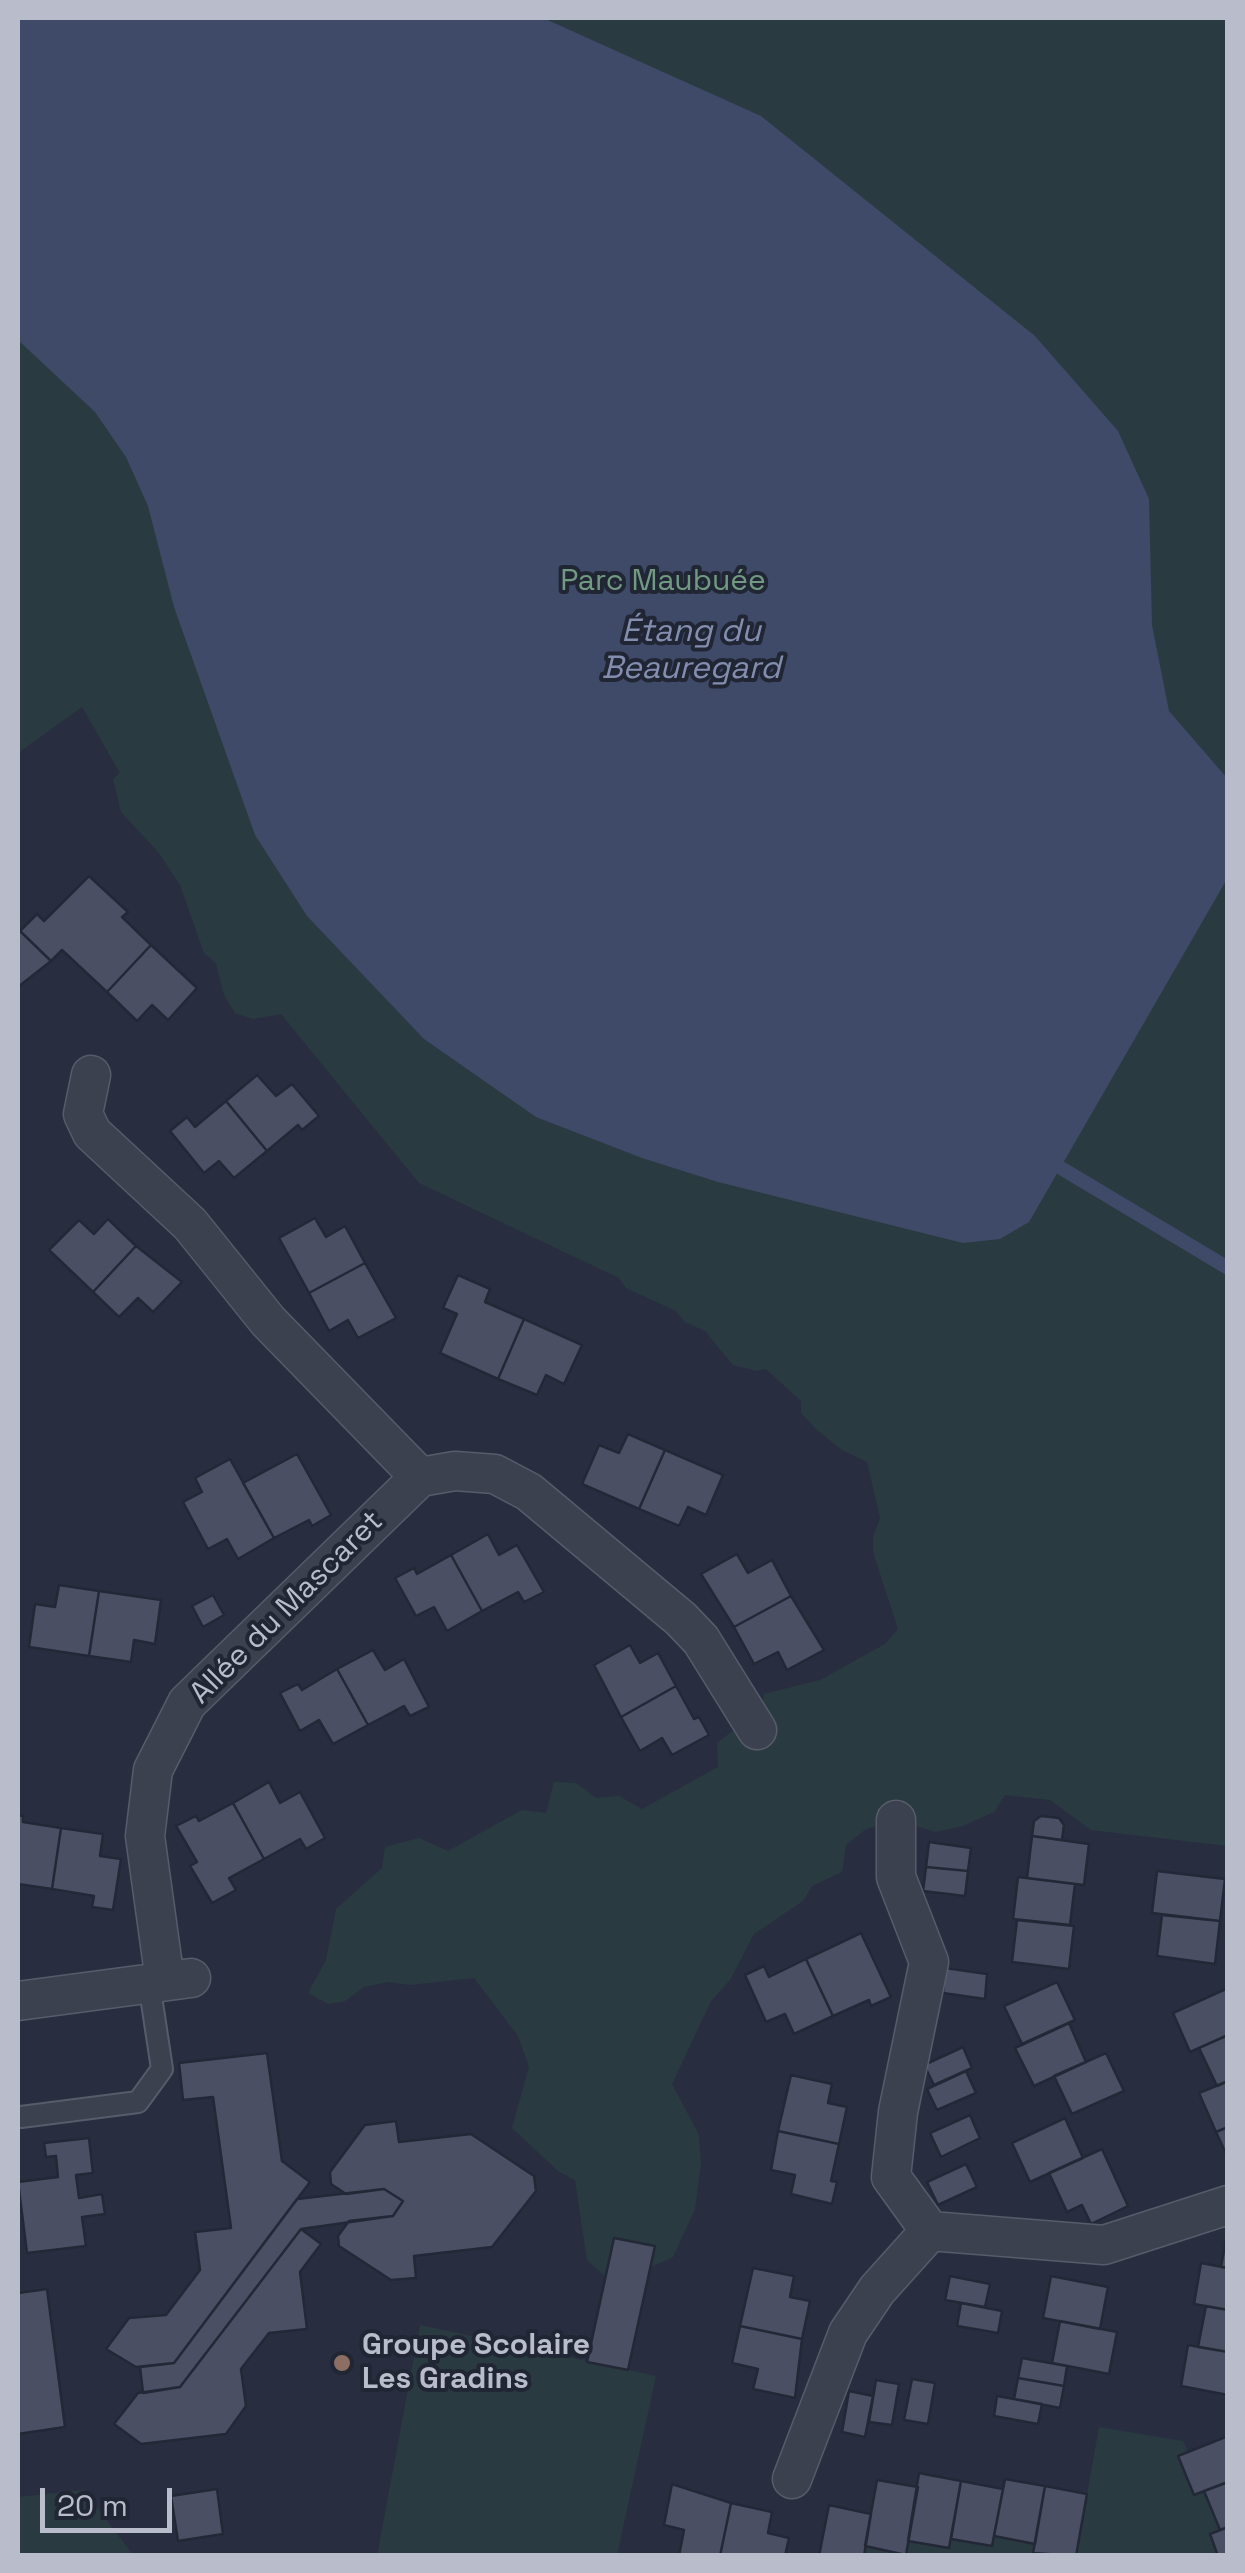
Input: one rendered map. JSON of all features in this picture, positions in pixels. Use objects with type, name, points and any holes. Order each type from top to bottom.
[{"type":"street","points":[[92,1074],[83,1114],[92,1133],[190,1224],[268,1320],[420,1477],[455,1470],[494,1474],[530,1492],[702,1640],[757,1730]]},
{"type":"street","name":"Allée du Mascaret","points":[[168,1981],[146,1836],[152,1770],[188,1703],[420,1477]]},
{"type":"street","points":[[896,1820],[896,1877],[929,1962],[898,2112],[890,2176],[930,2231],[1104,2245],[1228,2206]]},
{"type":"street","points":[[18,2001],[168,1981]]},
{"type":"street","points":[[792,2479],[848,2333],[877,2290],[930,2231]]},
{"type":"lane","points":[[21,2117],[138,2102],[162,2070],[168,1981]]},
{"type":"green space","name":"Parc Maubuée","points":[[18,18],[1227,18],[1227,1846],[1091,1830],[1050,1800],[1005,1795],[994,1812],[962,1826],[936,1832],[896,1820],[866,1829],[846,1845],[842,1872],[812,1886],[803,1901],[754,1934],[730,1980],[711,2001],[672,2084],[699,2135],[701,2164],[695,2209],[673,2257],[651,2267],[655,2246],[614,2238],[605,2276],[587,2260],[575,2180],[558,2171],[512,2128],[529,2067],[518,2036],[474,1978],[410,1985],[388,1982],[364,1987],[345,2001],[328,2004],[308,1993],[326,1960],[336,1909],[382,1868],[385,1847],[419,1838],[448,1851],[522,1810],[546,1813],[554,1782],[576,1783],[596,1798],[619,1796],[642,1809],[718,1767],[717,1743],[762,1708],[764,1694],[820,1680],[885,1644],[898,1629],[873,1552],[873,1536],[880,1518],[867,1462],[842,1450],[817,1430],[801,1413],[801,1401],[766,1369],[757,1371],[733,1365],[705,1331],[685,1322],[676,1311],[626,1288],[619,1278],[419,1183],[281,1014],[253,1019],[235,1013],[224,995],[216,963],[204,953],[180,885],[159,853],[121,812],[113,779],[120,773],[82,707],[18,753]]},
{"type":"green space","points":[[420,2325],[656,2376],[617,2555],[377,2556]]},
{"type":"green space","points":[[1099,2427],[1183,2441],[1188,2452],[1178,2456],[1194,2495],[1204,2491],[1220,2530],[1210,2535],[1218,2555],[1076,2556]]},
{"type":"green space","points":[[84,2490],[133,2555],[18,2555],[18,2497]]},
{"type":"green space","points":[[994,2536],[1035,2544],[1034,2553],[1047,2555],[864,2556],[865,2546],[906,2554],[908,2541],[948,2548],[951,2539],[992,2546]]},
{"type":"water","name":"Étang du Beauregard","points":[[18,18],[543,18],[761,116],[1035,336],[1118,431],[1149,499],[1152,625],[1169,711],[1227,778],[1227,879],[1029,1222],[1000,1239],[963,1243],[718,1182],[536,1117],[424,1039],[307,916],[255,835],[174,607],[148,506],[126,457],[95,412],[18,340]]},
{"type":"building","points":[[89,876],[128,912],[122,917],[151,945],[107,992],[62,950],[51,961],[20,931],[37,914],[44,921]]},
{"type":"building","points":[[20,931],[51,961],[18,987],[18,934]]},
{"type":"building","points":[[151,945],[197,988],[168,1020],[152,1005],[137,1021],[107,992]]},
{"type":"building","points":[[257,1075],[276,1096],[292,1084],[319,1116],[302,1130],[298,1125],[267,1151],[226,1101]]},
{"type":"building","points":[[226,1101],[267,1151],[234,1178],[219,1161],[204,1173],[170,1131],[187,1117],[195,1127]]},
{"type":"building","points":[[315,1218],[326,1237],[345,1226],[365,1263],[309,1293],[279,1238]]},
{"type":"building","points":[[108,1219],[136,1246],[93,1292],[49,1250],[79,1220],[94,1234]]},
{"type":"building","points":[[136,1246],[182,1282],[153,1312],[138,1298],[119,1317],[93,1292]]},
{"type":"building","points":[[365,1263],[396,1318],[358,1338],[348,1320],[329,1331],[309,1293]]},
{"type":"building","points":[[458,1275],[490,1289],[485,1302],[524,1319],[498,1379],[440,1353],[457,1314],[443,1308]]},
{"type":"building","points":[[524,1319],[582,1345],[564,1384],[546,1375],[537,1395],[498,1379]]},
{"type":"building","points":[[628,1434],[665,1450],[639,1509],[582,1484],[599,1445],[619,1453]]},
{"type":"building","points":[[665,1450],[723,1475],[706,1515],[688,1507],[679,1526],[639,1509]]},
{"type":"building","points":[[297,1454],[331,1515],[312,1526],[309,1520],[274,1538],[243,1483]]},
{"type":"building","points":[[230,1459],[274,1538],[238,1559],[227,1539],[208,1549],[183,1502],[202,1492],[195,1478]]},
{"type":"building","points":[[488,1534],[499,1555],[517,1545],[544,1592],[524,1602],[518,1592],[482,1611],[451,1555]]},
{"type":"building","points":[[737,1554],[748,1573],[772,1560],[791,1596],[734,1627],[701,1574]]},
{"type":"building","points":[[451,1555],[482,1611],[447,1631],[434,1607],[416,1616],[395,1578],[414,1568],[417,1574]]},
{"type":"building","points":[[59,1585],[99,1591],[89,1656],[29,1647],[35,1604],[55,1607]]},
{"type":"building","points":[[99,1591],[161,1600],[155,1644],[134,1640],[131,1662],[89,1656]]},
{"type":"building","points":[[213,1595],[224,1615],[203,1627],[192,1606]]},
{"type":"building","points":[[791,1596],[824,1650],[787,1670],[778,1652],[754,1664],[734,1627]]},
{"type":"building","points":[[630,1645],[640,1663],[658,1653],[676,1686],[621,1717],[594,1665]]},
{"type":"building","points":[[373,1650],[385,1670],[404,1659],[429,1707],[410,1716],[404,1706],[368,1725],[337,1669]]},
{"type":"building","points":[[337,1669],[368,1725],[333,1744],[319,1720],[300,1731],[280,1693],[298,1684],[302,1690]]},
{"type":"building","points":[[676,1686],[694,1719],[699,1717],[709,1735],[672,1755],[662,1738],[640,1751],[621,1717]]},
{"type":"building","points":[[269,1782],[280,1803],[300,1792],[325,1838],[306,1849],[300,1839],[264,1859],[233,1803]]},
{"type":"building","points":[[233,1803],[264,1859],[229,1878],[236,1890],[212,1903],[190,1866],[197,1862],[176,1826],[196,1816],[199,1821]]},
{"type":"building","points":[[18,1815],[23,1816],[23,1822],[61,1828],[52,1889],[18,1884]]},
{"type":"building","points":[[1041,1816],[1059,1818],[1064,1825],[1062,1840],[1032,1836],[1034,1821]]},
{"type":"building","points":[[61,1828],[103,1834],[100,1856],[121,1859],[113,1910],[92,1907],[94,1896],[52,1889]]},
{"type":"building","points":[[1032,1836],[1089,1844],[1084,1885],[1027,1878]]},
{"type":"building","points":[[929,1842],[971,1848],[968,1871],[926,1867]]},
{"type":"building","points":[[926,1867],[968,1871],[965,1896],[923,1891]]},
{"type":"building","points":[[1157,1871],[1225,1879],[1220,1921],[1152,1913]]},
{"type":"building","points":[[1018,1877],[1075,1884],[1070,1925],[1013,1919]]},
{"type":"building","points":[[1162,1915],[1220,1921],[1215,1964],[1157,1956]]},
{"type":"building","points":[[1017,1920],[1074,1926],[1069,1969],[1012,1962]]},
{"type":"building","points":[[861,1933],[891,1997],[871,2006],[869,2000],[833,2016],[806,1959]]},
{"type":"building","points":[[806,1959],[833,2016],[794,2034],[785,2014],[766,2022],[745,1975],[764,1966],[769,1977]]},
{"type":"building","points":[[945,1968],[987,1974],[985,1999],[943,1993]]},
{"type":"building","points":[[1057,1982],[1075,2020],[1022,2044],[1004,2006]]},
{"type":"building","points":[[1228,1988],[1228,2035],[1190,2052],[1173,2013]]},
{"type":"building","points":[[1069,2023],[1086,2062],[1034,2086],[1015,2048]]},
{"type":"building","points":[[1228,2035],[1228,2081],[1217,2086],[1199,2048]]},
{"type":"building","points":[[963,2047],[972,2068],[934,2085],[924,2065]]},
{"type":"building","points":[[267,2053],[282,2161],[310,2182],[174,2363],[136,2367],[106,2349],[129,2318],[166,2315],[200,2270],[195,2232],[231,2228],[213,2097],[183,2100],[179,2063]]},
{"type":"building","points":[[1106,2053],[1124,2091],[1072,2114],[1054,2076]]},
{"type":"building","points":[[966,2071],[976,2093],[937,2110],[927,2089]]},
{"type":"building","points":[[791,2075],[832,2084],[828,2103],[847,2107],[839,2144],[778,2131]]},
{"type":"building","points":[[1228,2081],[1228,2127],[1216,2132],[1199,2093]]},
{"type":"building","points":[[970,2115],[980,2138],[941,2157],[930,2133]]},
{"type":"building","points":[[1065,2118],[1083,2158],[1030,2182],[1012,2143]]},
{"type":"building","points":[[396,2121],[399,2142],[471,2134],[534,2176],[536,2191],[492,2247],[414,2256],[416,2278],[391,2280],[339,2246],[338,2236],[349,2221],[393,2216],[403,2201],[384,2189],[346,2194],[331,2184],[330,2172],[365,2125]]},
{"type":"building","points":[[1228,2127],[1228,2158],[1216,2132]]},
{"type":"building","points":[[778,2131],[839,2144],[831,2181],[837,2182],[832,2204],[791,2194],[795,2175],[771,2170]]},
{"type":"building","points":[[89,2138],[93,2173],[76,2175],[79,2198],[102,2194],[105,2214],[82,2217],[86,2246],[27,2253],[18,2182],[58,2177],[56,2156],[46,2157],[44,2143]]},
{"type":"building","points":[[1102,2149],[1128,2206],[1091,2224],[1082,2205],[1067,2212],[1049,2173]]},
{"type":"building","points":[[966,2164],[977,2187],[938,2205],[927,2182]]},
{"type":"building","points":[[384,2189],[403,2201],[393,2216],[301,2229],[180,2387],[143,2393],[140,2367],[174,2363],[297,2199]]},
{"type":"building","points":[[301,2229],[321,2244],[300,2272],[307,2329],[269,2333],[241,2369],[246,2406],[226,2434],[141,2444],[114,2424],[138,2393],[180,2387]]},
{"type":"building","points":[[1228,2229],[1228,2268],[1221,2267]]},
{"type":"building","points":[[614,2238],[655,2246],[628,2370],[587,2362]]},
{"type":"building","points":[[1201,2263],[1228,2268],[1228,2310],[1194,2304]]},
{"type":"building","points":[[753,2268],[794,2276],[790,2297],[810,2301],[802,2339],[740,2326]]},
{"type":"building","points":[[950,2276],[990,2284],[985,2307],[945,2300]]},
{"type":"building","points":[[1051,2276],[1108,2287],[1100,2329],[1043,2318]]},
{"type":"building","points":[[47,2289],[65,2427],[18,2434],[18,2293]]},
{"type":"building","points":[[961,2303],[1002,2311],[998,2333],[957,2326]]},
{"type":"building","points":[[1206,2306],[1228,2310],[1228,2352],[1198,2347]]},
{"type":"building","points":[[1060,2321],[1117,2332],[1109,2374],[1052,2363]]},
{"type":"building","points":[[740,2326],[802,2339],[795,2398],[753,2389],[758,2369],[732,2363]]},
{"type":"building","points":[[1188,2345],[1228,2352],[1228,2395],[1181,2386]]},
{"type":"building","points":[[1022,2358],[1067,2366],[1064,2386],[1018,2378]]},
{"type":"building","points":[[1018,2378],[1064,2386],[1060,2408],[1014,2399]]},
{"type":"building","points":[[912,2379],[935,2383],[928,2424],[904,2420]]},
{"type":"building","points":[[876,2380],[899,2384],[892,2425],[869,2422]]},
{"type":"building","points":[[849,2391],[873,2396],[865,2437],[842,2432]]},
{"type":"building","points":[[997,2396],[1042,2404],[1038,2424],[994,2416]]},
{"type":"building","points":[[1228,2436],[1228,2482],[1194,2495],[1178,2456]]},
{"type":"building","points":[[919,2473],[961,2481],[949,2548],[908,2541]]},
{"type":"building","points":[[1005,2479],[1045,2486],[1035,2544],[994,2536]]},
{"type":"building","points":[[877,2480],[918,2487],[906,2555],[865,2546]]},
{"type":"building","points":[[961,2481],[1003,2489],[992,2546],[951,2539]]},
{"type":"building","points":[[1228,2482],[1228,2527],[1220,2530],[1204,2491]]},
{"type":"building","points":[[672,2484],[731,2503],[720,2556],[679,2556],[684,2530],[664,2525]]},
{"type":"building","points":[[1045,2486],[1087,2494],[1076,2556],[1033,2553]]},
{"type":"building","points":[[217,2489],[223,2534],[178,2541],[171,2496]]},
{"type":"building","points":[[731,2503],[772,2512],[768,2533],[789,2538],[785,2556],[720,2556]]},
{"type":"building","points":[[829,2505],[871,2514],[864,2556],[819,2556]]},
{"type":"building","points":[[1228,2527],[1228,2556],[1218,2556],[1210,2534]]},
{"type":"waterway","points":[[1061,1168],[1228,1268]]},
{"type":"place","name":"Groupe Scolaire Les Gradins","points":[[342,2363]]}]
